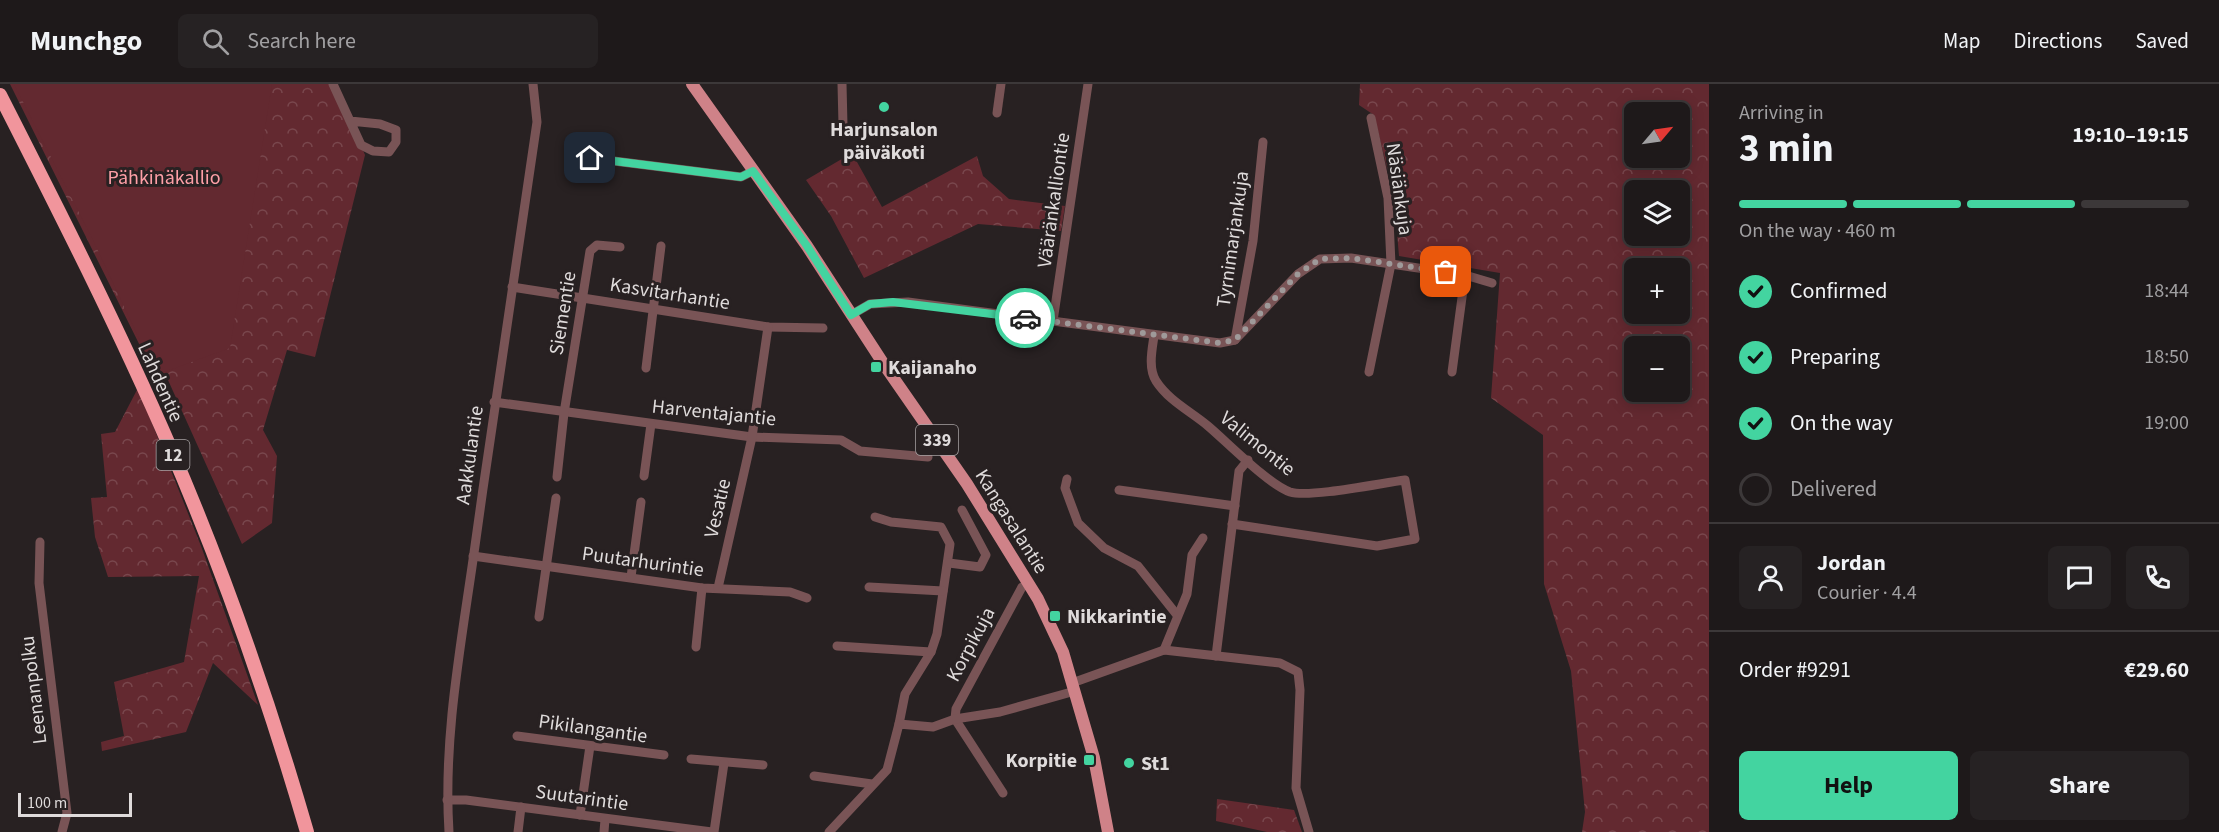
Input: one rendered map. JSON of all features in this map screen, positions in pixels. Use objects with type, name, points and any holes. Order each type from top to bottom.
[{"type":"highway","name":"Lahdentie","points":[[0,95],[92,278],[174,457],[248,647],[307,832]]},
{"type":"main road","name":"Kangasalantie","points":[[692,84],[807,246],[851,315],[967,484],[1021,570],[1063,652],[1098,776],[1108,832]]},
{"type":"street","points":[[333,84],[361,145],[373,151],[389,152],[396,142],[396,130],[380,124],[350,120]]},
{"type":"street","name":"Aakkulantie","points":[[449,832],[447,800],[449,737],[494,402],[537,122],[532,84]]},
{"type":"street","points":[[842,84],[843,125]]},
{"type":"street","points":[[997,113],[1001,84]]},
{"type":"street","name":"Vääränkalliontie","points":[[1053,321],[1088,84]]},
{"type":"street","name":"Näsiänkuja","points":[[1369,372],[1391,264],[1388,198],[1371,118]]},
{"type":"street","name":"Tyrnimarjankuja","points":[[1235,340],[1253,241],[1263,142]]},
{"type":"street","points":[[590,158],[741,177],[753,171]]},
{"type":"street","name":"Siementie","points":[[557,477],[564,413],[590,251],[597,245],[620,248]]},
{"type":"street","points":[[646,368],[661,246]]},
{"type":"street","points":[[851,315],[870,304],[908,302],[1220,343],[1235,340],[1298,274],[1320,259],[1351,258],[1465,274],[1492,283]]},
{"type":"street","points":[[1452,372],[1465,274]]},
{"type":"street","name":"Kasvitarhantie","points":[[512,287],[768,327],[823,328]]},
{"type":"street","name":"Vesatie","points":[[718,588],[752,436],[768,327]]},
{"type":"street","name":"Valimontie","points":[[1154,336],[1151,365],[1154,379],[1168,396],[1206,424],[1267,477],[1290,492],[1307,494],[1405,480],[1415,539],[1377,546],[1233,524]]},
{"type":"street","name":"Harventajantie","points":[[494,402],[752,436],[842,440],[860,451],[928,457]]},
{"type":"street","points":[[644,476],[651,424]]},
{"type":"street","points":[[1216,656],[1239,471],[1248,460]]},
{"type":"street","points":[[1067,479],[1065,488],[1078,524],[1104,548],[1138,566],[1178,615]]},
{"type":"street","points":[[1119,490],[1235,506]]},
{"type":"street","points":[[539,617],[544,566],[556,498]]},
{"type":"street","points":[[631,577],[641,502]]},
{"type":"street","points":[[949,563],[980,567],[986,555],[962,510]]},
{"type":"street","points":[[829,832],[887,770],[905,694],[931,652],[949,563],[950,544],[941,527],[891,522],[875,517]]},
{"type":"street","points":[[1164,650],[1188,594],[1192,555],[1203,538]]},
{"type":"street","name":"Leenanpolku","points":[[40,542],[39,583],[67,813],[62,832]]},
{"type":"street","name":"Puutarhurintie","points":[[473,556],[702,588],[790,592],[807,598]]},
{"type":"street","points":[[869,587],[943,591]]},
{"type":"street","name":"Korpikuja","points":[[956,719],[958,705],[1022,587]]},
{"type":"street","points":[[696,647],[702,588]]},
{"type":"street","points":[[837,646],[931,652]]},
{"type":"street","points":[[899,724],[933,727],[956,719],[1000,712],[1074,687],[1164,650],[1280,663],[1298,672],[1300,690],[1296,788],[1309,832]]},
{"type":"street","points":[[956,719],[1003,793]]},
{"type":"street","name":"Pikilangantie","points":[[517,736],[664,755]]},
{"type":"street","points":[[580,815],[590,746]]},
{"type":"street","points":[[691,759],[763,765]]},
{"type":"street","points":[[713,832],[724,763]]},
{"type":"street","points":[[814,776],[872,784]]},
{"type":"street","name":"Suutarintie","points":[[447,800],[466,800],[713,832]]},
{"type":"street","points":[[518,832],[521,807]]},
{"type":"street","points":[[604,832],[605,819]]},
{"type":"green space","points":[[10,84],[335,84],[365,155],[315,357],[287,350],[263,430],[277,456],[272,523],[242,544],[168,380],[157,380]]},
{"type":"green space","name":"Pähkinäkallio","points":[[14,84],[272,84],[230,348],[156,375],[94,242]]},
{"type":"green space","points":[[1360,84],[1709,84],[1709,832],[1582,832],[1585,812],[1571,671],[1544,584],[1543,435],[1491,398],[1500,273],[1399,256],[1394,197],[1374,115],[1359,105]]},
{"type":"green space","points":[[852,153],[882,207],[977,156],[983,176],[1009,199],[1065,206],[1061,231],[978,224],[864,278],[831,216],[806,180]]},
{"type":"green space","points":[[138,388],[201,546],[258,705],[213,663],[186,732],[102,751],[101,742],[124,736],[114,682],[184,662],[199,576],[108,577],[95,537],[91,498],[107,497],[101,434],[115,432]]},
{"type":"green space","points":[[1217,799],[1294,810],[1302,832],[1267,832],[1216,821]]},
{"type":"way so far","points":[[1025,318],[1220,343],[1235,340],[1298,274],[1320,259],[1351,258],[1446,272]]},
{"type":"place","name":"Harjunsalon päiväkoti","points":[[884,107]]},
{"type":"place","name":"Kaijanaho","points":[[876,367]]},
{"type":"place","name":"Nikkarintie","points":[[1055,616]]},
{"type":"place","name":"Korpitie","points":[[1089,760]]},
{"type":"place","name":"St1","points":[[1129,763]]},
{"type":"route","points":[[590,158],[741,177],[753,171],[807,246],[851,315],[870,304],[908,302],[1025,318]]}]
